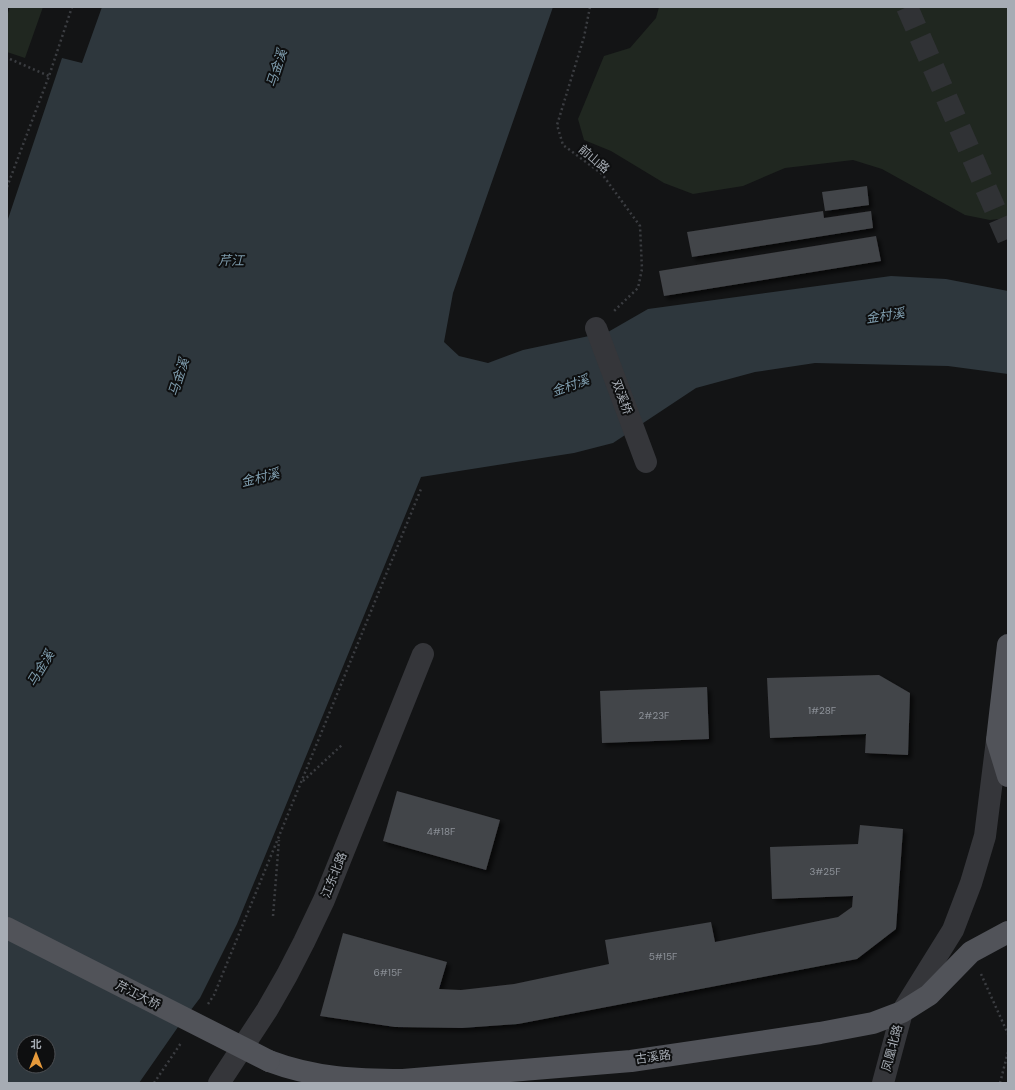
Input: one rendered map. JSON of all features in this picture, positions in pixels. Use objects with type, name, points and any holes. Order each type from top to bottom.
[{"type":"main road","points":[[1008,645],[997,740],[1008,776]]},
{"type":"main road","name":"芹江大桥","points":[[7,928],[269,1061]]},
{"type":"main road","name":"古溪路","points":[[269,1061],[285,1068],[311,1074],[366,1080],[404,1080],[631,1061],[865,1025],[902,1012],[929,995],[971,952],[1008,932]]},
{"type":"street","name":"双溪桥","points":[[597,329],[646,462]]},
{"type":"street","name":"江东北路","points":[[219,1083],[267,1010],[287,975],[324,900],[423,654]]},
{"type":"street","name":"凤凰北路","points":[[883,1083],[902,1012],[953,930],[971,883],[985,836],[997,740]]},
{"type":"path","points":[[7,187],[49,76],[72,7]]},
{"type":"path","name":"前山路","points":[[590,7],[584,37],[557,125],[563,145],[602,174],[640,226],[642,269],[638,288],[597,329]]},
{"type":"path","points":[[10,59],[49,76]]},
{"type":"path","points":[[205,1008],[214,995],[421,489]]},
{"type":"path","points":[[301,782],[343,744]]},
{"type":"path","points":[[273,916],[279,837]]},
{"type":"path","points":[[971,952],[1008,1034]]},
{"type":"path","points":[[154,1083],[184,1039]]},
{"type":"path","points":[[1000,1083],[1008,1052]]},
{"type":"shaded area","points":[[10,7],[43,7],[25,58],[7,52],[7,16]]},
{"type":"shaded area","points":[[659,7],[1008,7],[1008,218],[990,220],[965,215],[882,169],[853,160],[785,168],[743,186],[693,194],[664,183],[611,151],[584,140],[578,119],[604,56],[630,48],[656,18]]},
{"type":"water","name":"芹江","points":[[102,7],[553,7],[453,293],[444,342],[459,356],[488,363],[523,350],[608,332],[648,309],[891,276],[946,279],[1008,291],[1008,374],[948,366],[815,363],[755,372],[696,388],[613,443],[574,453],[421,477],[237,924],[200,998],[139,1083],[7,1083],[7,222],[62,58],[82,63]]},
{"type":"building","points":[[867,186],[869,205],[825,211],[822,192]]},
{"type":"building","points":[[823,211],[824,218],[871,211],[873,228],[692,257],[687,232]]},
{"type":"building","points":[[876,236],[881,261],[664,296],[659,271]]},
{"type":"building","points":[[879,675],[910,693],[908,755],[865,753],[866,734],[770,738],[767,678]]},
{"type":"building","points":[[707,687],[709,739],[602,743],[600,691]]},
{"type":"building","points":[[397,791],[500,820],[486,870],[383,841]]},
{"type":"building","points":[[860,825],[903,829],[896,929],[857,959],[518,1024],[462,1028],[395,1027],[320,1016],[343,933],[447,962],[439,989],[461,990],[514,984],[609,964],[605,940],[711,922],[715,942],[838,917],[852,907],[853,896],[772,899],[770,847],[858,844]]},
{"type":"tunnel","points":[[907,7],[1008,239]]},
{"type":"water label","name":"马金溪","points":[[276,68]]},
{"type":"water label","name":"金村溪","points":[[885,315]]},
{"type":"water label","name":"马金溪","points":[[178,377]]},
{"type":"water label","name":"金村溪","points":[[570,385]]},
{"type":"water label","name":"金村溪","points":[[260,477]]},
{"type":"water label","name":"马金溪","points":[[40,668]]}]
